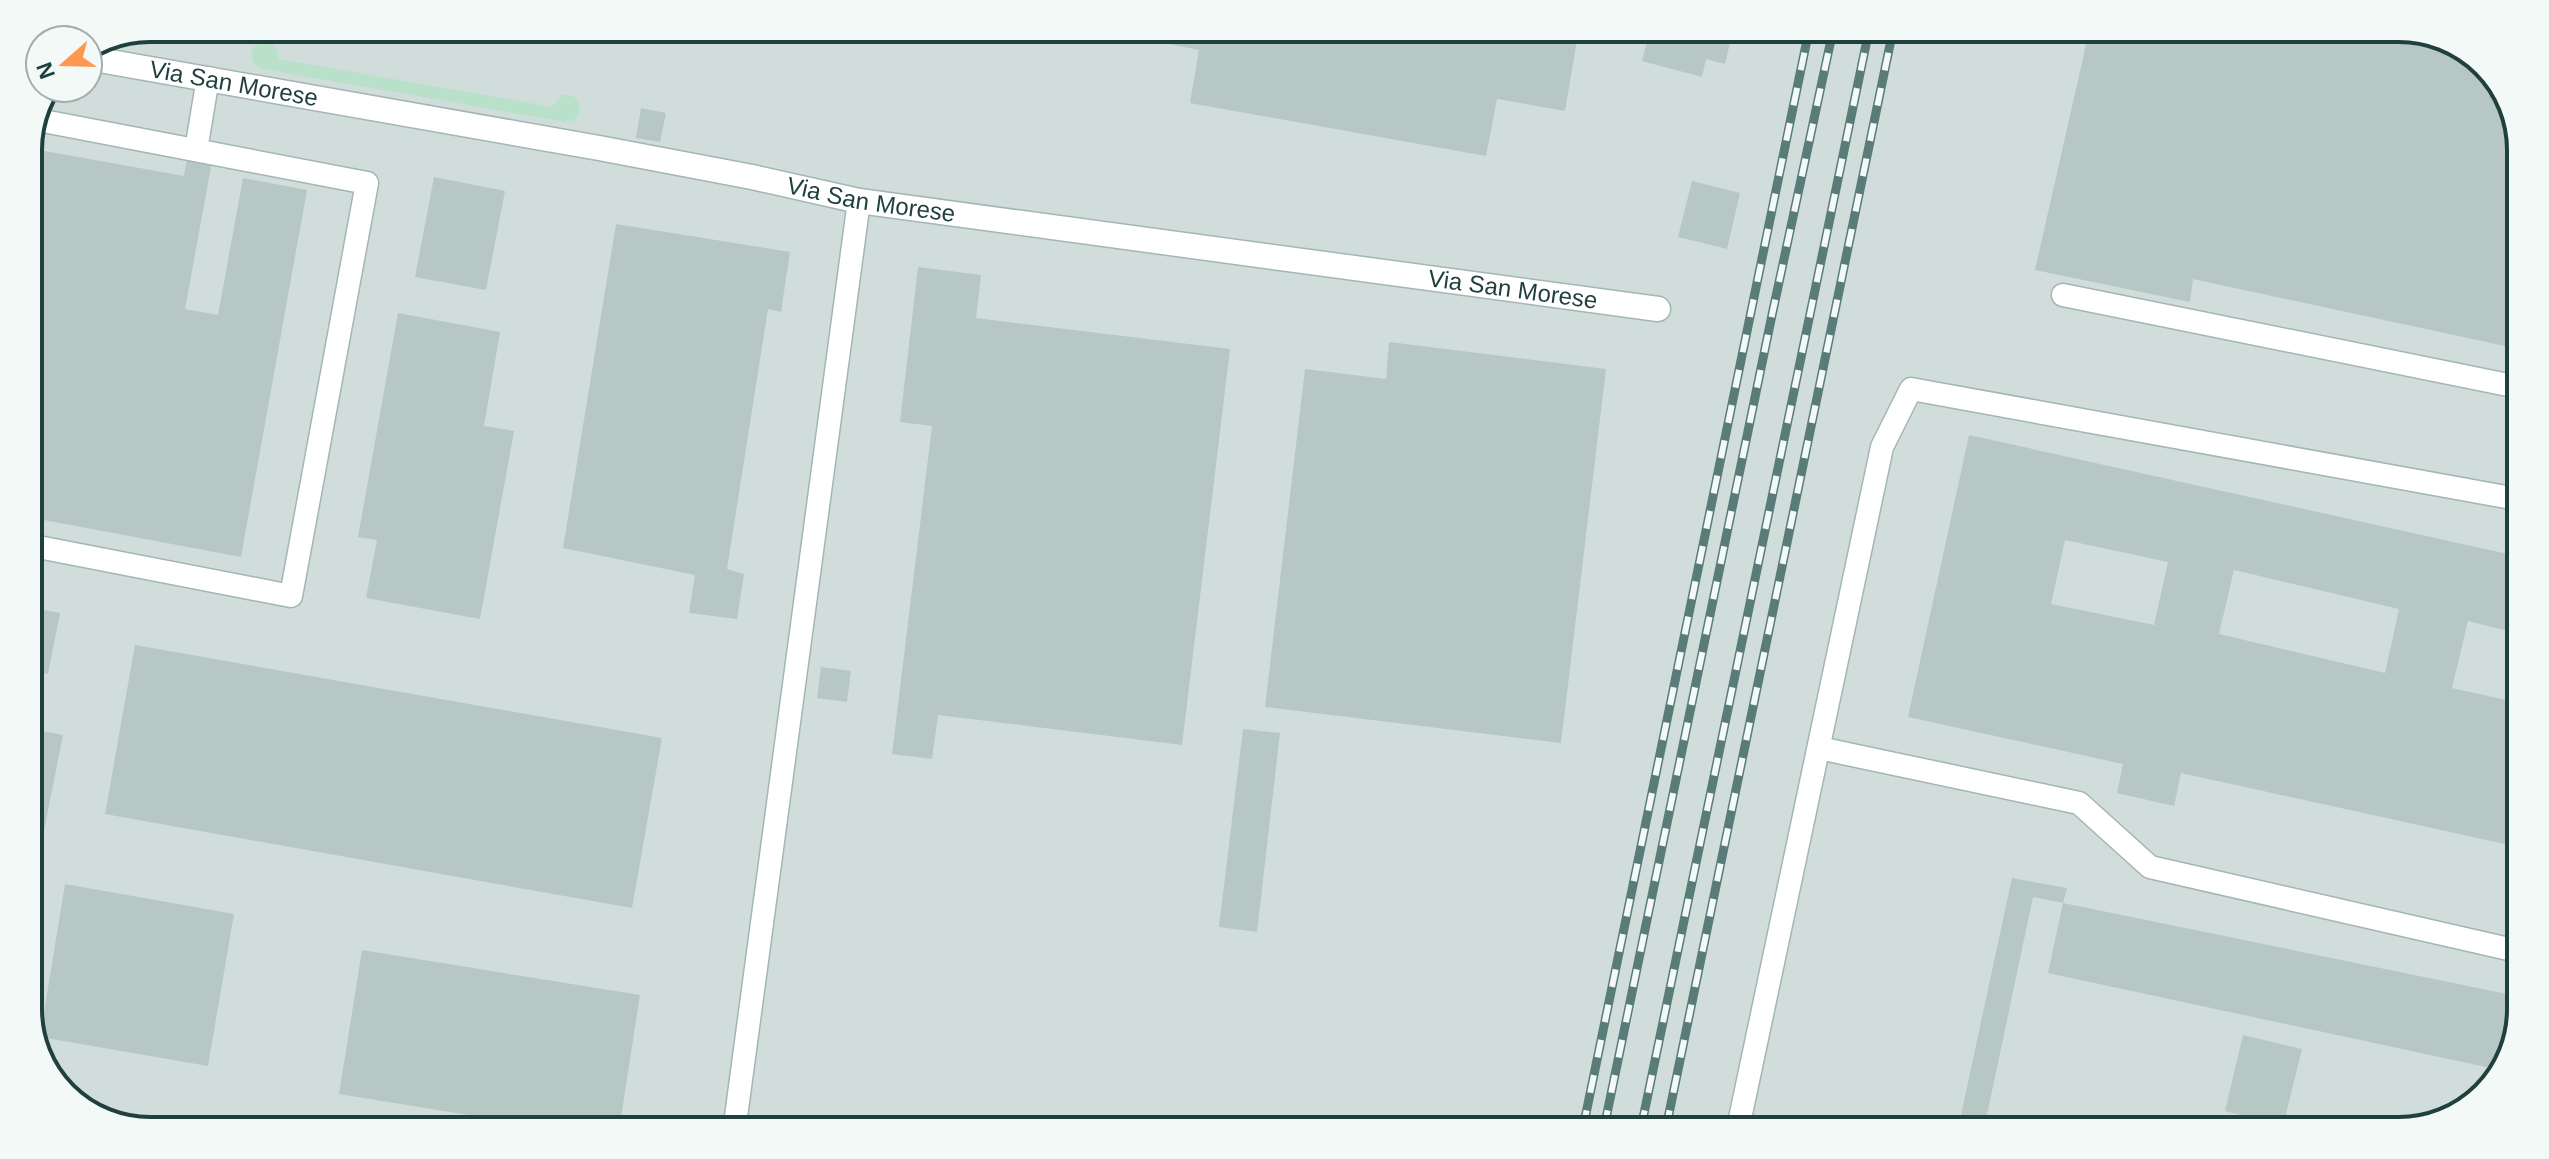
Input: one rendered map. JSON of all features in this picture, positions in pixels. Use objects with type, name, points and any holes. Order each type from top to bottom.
[{"type":"street","name":"Via San Morese","points":[[104,61],[721,171],[859,201],[1658,309]]},
{"type":"lane","points":[[196,150],[208,78]]},
{"type":"lane","points":[[42,548],[291,596],[367,183],[46,122]]},
{"type":"lane","points":[[736,1117],[859,201]]},
{"type":"lane","points":[[2063,295],[2507,385]]},
{"type":"lane","points":[[1740,1117],[1882,447],[1911,389],[2507,497]]},
{"type":"lane","points":[[1819,748],[2079,803],[2150,867],[2507,949]]},
{"type":"shaded area","points":[[150,42],[2400,42],[2441,50],[2465,64],[2485,84],[2501,115],[2507,142],[2507,1010],[2499,1051],[2476,1086],[2459,1099],[2427,1113],[2400,1117],[150,1117],[108,1109],[84,1095],[64,1075],[50,1051],[42,1017],[42,142],[52,104],[104,104],[104,53],[135,43]]},
{"type":"green space","points":[[261,42],[273,44],[279,59],[552,107],[562,95],[571,95],[578,100],[580,112],[575,120],[565,122],[263,69],[255,65],[252,55],[255,46]]},
{"type":"building","points":[[1159,42],[1577,42],[1565,111],[1497,99],[1486,156],[1190,103],[1199,50]]},
{"type":"building","points":[[1647,42],[1730,42],[1725,64],[1706,59],[1702,77],[1642,61]]},
{"type":"building","points":[[2087,42],[2420,44],[2453,56],[2476,73],[2501,115],[2507,142],[2507,346],[2193,279],[2190,302],[2035,270]]},
{"type":"building","points":[[641,108],[666,113],[660,142],[636,138]]},
{"type":"building","points":[[42,151],[184,176],[188,152],[213,156],[185,309],[218,315],[243,178],[307,190],[241,557],[42,520]]},
{"type":"building","points":[[434,177],[505,191],[486,290],[415,277]]},
{"type":"building","points":[[1692,181],[1740,193],[1727,249],[1678,237]]},
{"type":"building","points":[[616,224],[790,252],[781,312],[768,309],[727,569],[744,574],[737,619],[689,613],[695,575],[563,548]]},
{"type":"building","points":[[918,267],[981,275],[976,318],[1230,349],[1182,745],[938,715],[932,759],[892,754],[932,426],[900,422]]},
{"type":"building","points":[[398,313],[500,332],[484,426],[514,431],[480,619],[366,598],[377,540],[358,537]]},
{"type":"building","points":[[1389,342],[1606,369],[1561,743],[1265,707],[1305,369],[1386,379]]},
{"type":"building","points":[[1969,435],[2507,554],[2507,631],[2468,621],[2452,688],[2507,700],[2507,844],[2181,773],[2174,806],[2117,793],[2123,764],[1908,717]],"holes":[[[2065,540],[2168,562],[2154,625],[2051,604]],[[2234,570],[2399,609],[2385,673],[2219,634]]]},
{"type":"building","points":[[42,610],[60,613],[48,674],[42,673]]},
{"type":"building","points":[[135,645],[662,738],[632,908],[105,814]]},
{"type":"building","points":[[821,667],[851,671],[847,702],[817,698]]},
{"type":"building","points":[[1243,729],[1280,733],[1257,932],[1219,927]]},
{"type":"building","points":[[42,731],[63,735],[42,841]]},
{"type":"building","points":[[2012,878],[2067,888],[2063,903],[2033,897],[1987,1117],[1961,1117]]},
{"type":"building","points":[[65,884],[234,914],[208,1066],[46,1038],[43,1021]]},
{"type":"building","points":[[2063,903],[2507,994],[2505,1030],[2490,1068],[2048,973]]},
{"type":"building","points":[[362,950],[640,995],[621,1117],[480,1117],[339,1094]]},
{"type":"building","points":[[2243,1035],[2302,1049],[2285,1117],[2248,1117],[2225,1111]]},
{"type":"railway","points":[[1585,1117],[1807,42]]},
{"type":"railway","points":[[1606,1117],[1830,42]]},
{"type":"railway","points":[[1643,1117],[1867,42]]},
{"type":"railway","points":[[1668,1117],[1891,42]]}]
